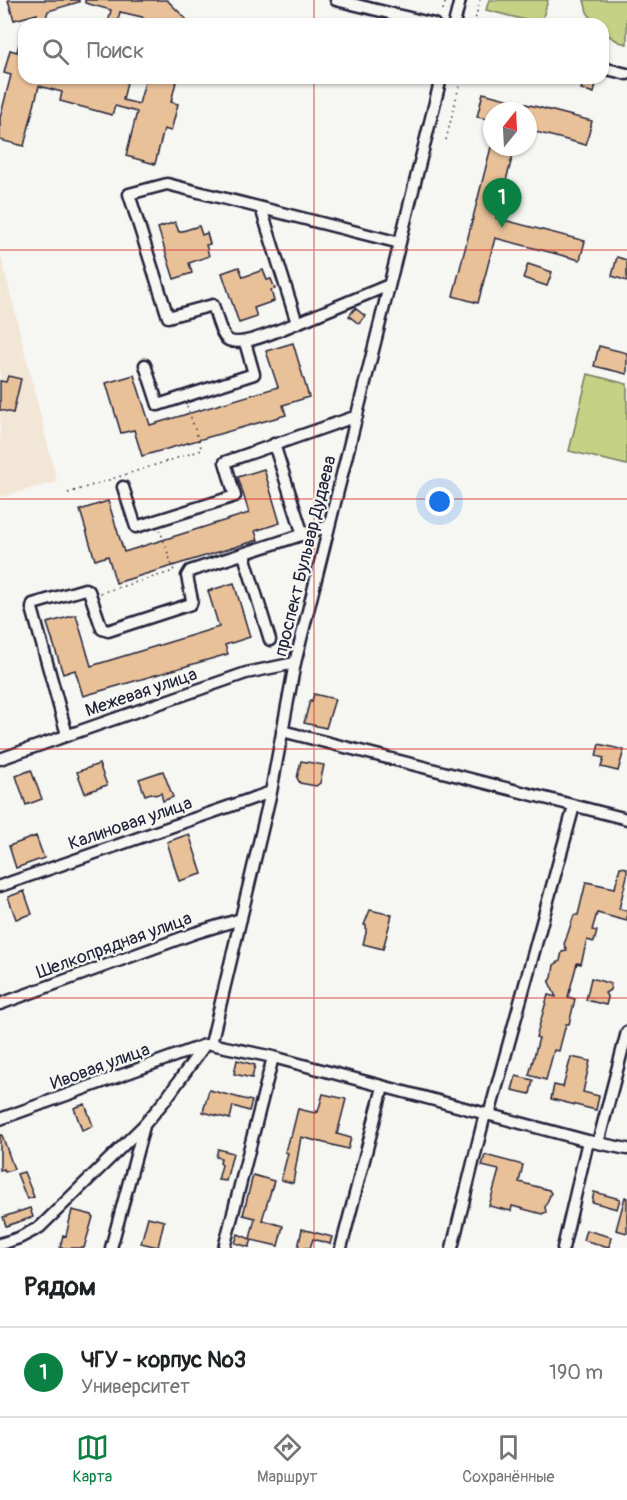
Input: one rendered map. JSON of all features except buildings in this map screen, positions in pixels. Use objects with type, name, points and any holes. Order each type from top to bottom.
[{"type":"street","points":[[336,0],[410,18]]},
{"type":"street","points":[[456,18],[460,0]]},
{"type":"street","points":[[609,70],[627,74]]},
{"type":"street","name":"проспект Бульвар Дудаева","points":[[207,1045],[241,919],[271,792],[295,663],[440,84]]},
{"type":"street","points":[[389,285],[245,342],[231,342],[225,337],[213,305],[168,317],[129,194],[167,184],[400,243]]},
{"type":"street","points":[[261,208],[297,323]]},
{"type":"street","points":[[145,365],[158,405],[254,374],[245,342]]},
{"type":"street","points":[[123,487],[136,527],[235,496],[225,462],[357,416]]},
{"type":"street","points":[[274,444],[303,535]]},
{"type":"street","points":[[67,735],[32,606],[35,603],[83,589],[87,590],[102,628],[108,631],[189,606],[192,600],[188,573],[329,526]]},
{"type":"street","points":[[244,555],[270,639]]},
{"type":"street","name":"Межевая улица","points":[[0,759],[246,674],[295,663]]},
{"type":"street","points":[[282,731],[627,819]]},
{"type":"street","name":"Калиновая улица","points":[[0,886],[271,792]]},
{"type":"street","points":[[452,1248],[487,1114],[574,806]]},
{"type":"street","name":"Шелкопрядная улица","points":[[0,1004],[195,933],[241,919]]},
{"type":"street","points":[[562,1248],[627,1032]]},
{"type":"street","points":[[0,1244],[19,1238],[40,1227],[144,1125],[207,1045],[273,1057],[627,1149]]},
{"type":"street","name":"Ивовая улица","points":[[0,1119],[207,1045]]},
{"type":"street","points":[[224,1248],[273,1057]]},
{"type":"street","points":[[341,1248],[383,1087]]},
{"type":"street","points":[[111,1248],[144,1125]]},
{"type":"path","points":[[443,10],[446,0]]},
{"type":"path","points":[[476,18],[480,0]]},
{"type":"path","points":[[446,140],[460,84]]},
{"type":"path","points":[[68,493],[202,450],[183,397]]},
{"type":"path","points":[[90,596],[174,571],[157,520]]},
{"type":"shaded area","points":[[0,252],[57,482],[0,497]]},
{"type":"green space","points":[[489,0],[548,0],[543,18],[517,18],[486,10]]},
{"type":"green space","points":[[584,0],[627,0],[627,44],[609,36],[609,18],[591,18]]},
{"type":"green space","points":[[588,374],[627,384],[627,465],[569,451]]},
{"type":"place","name":"ЧГУ - корпус №3","points":[[502,228]]}]
